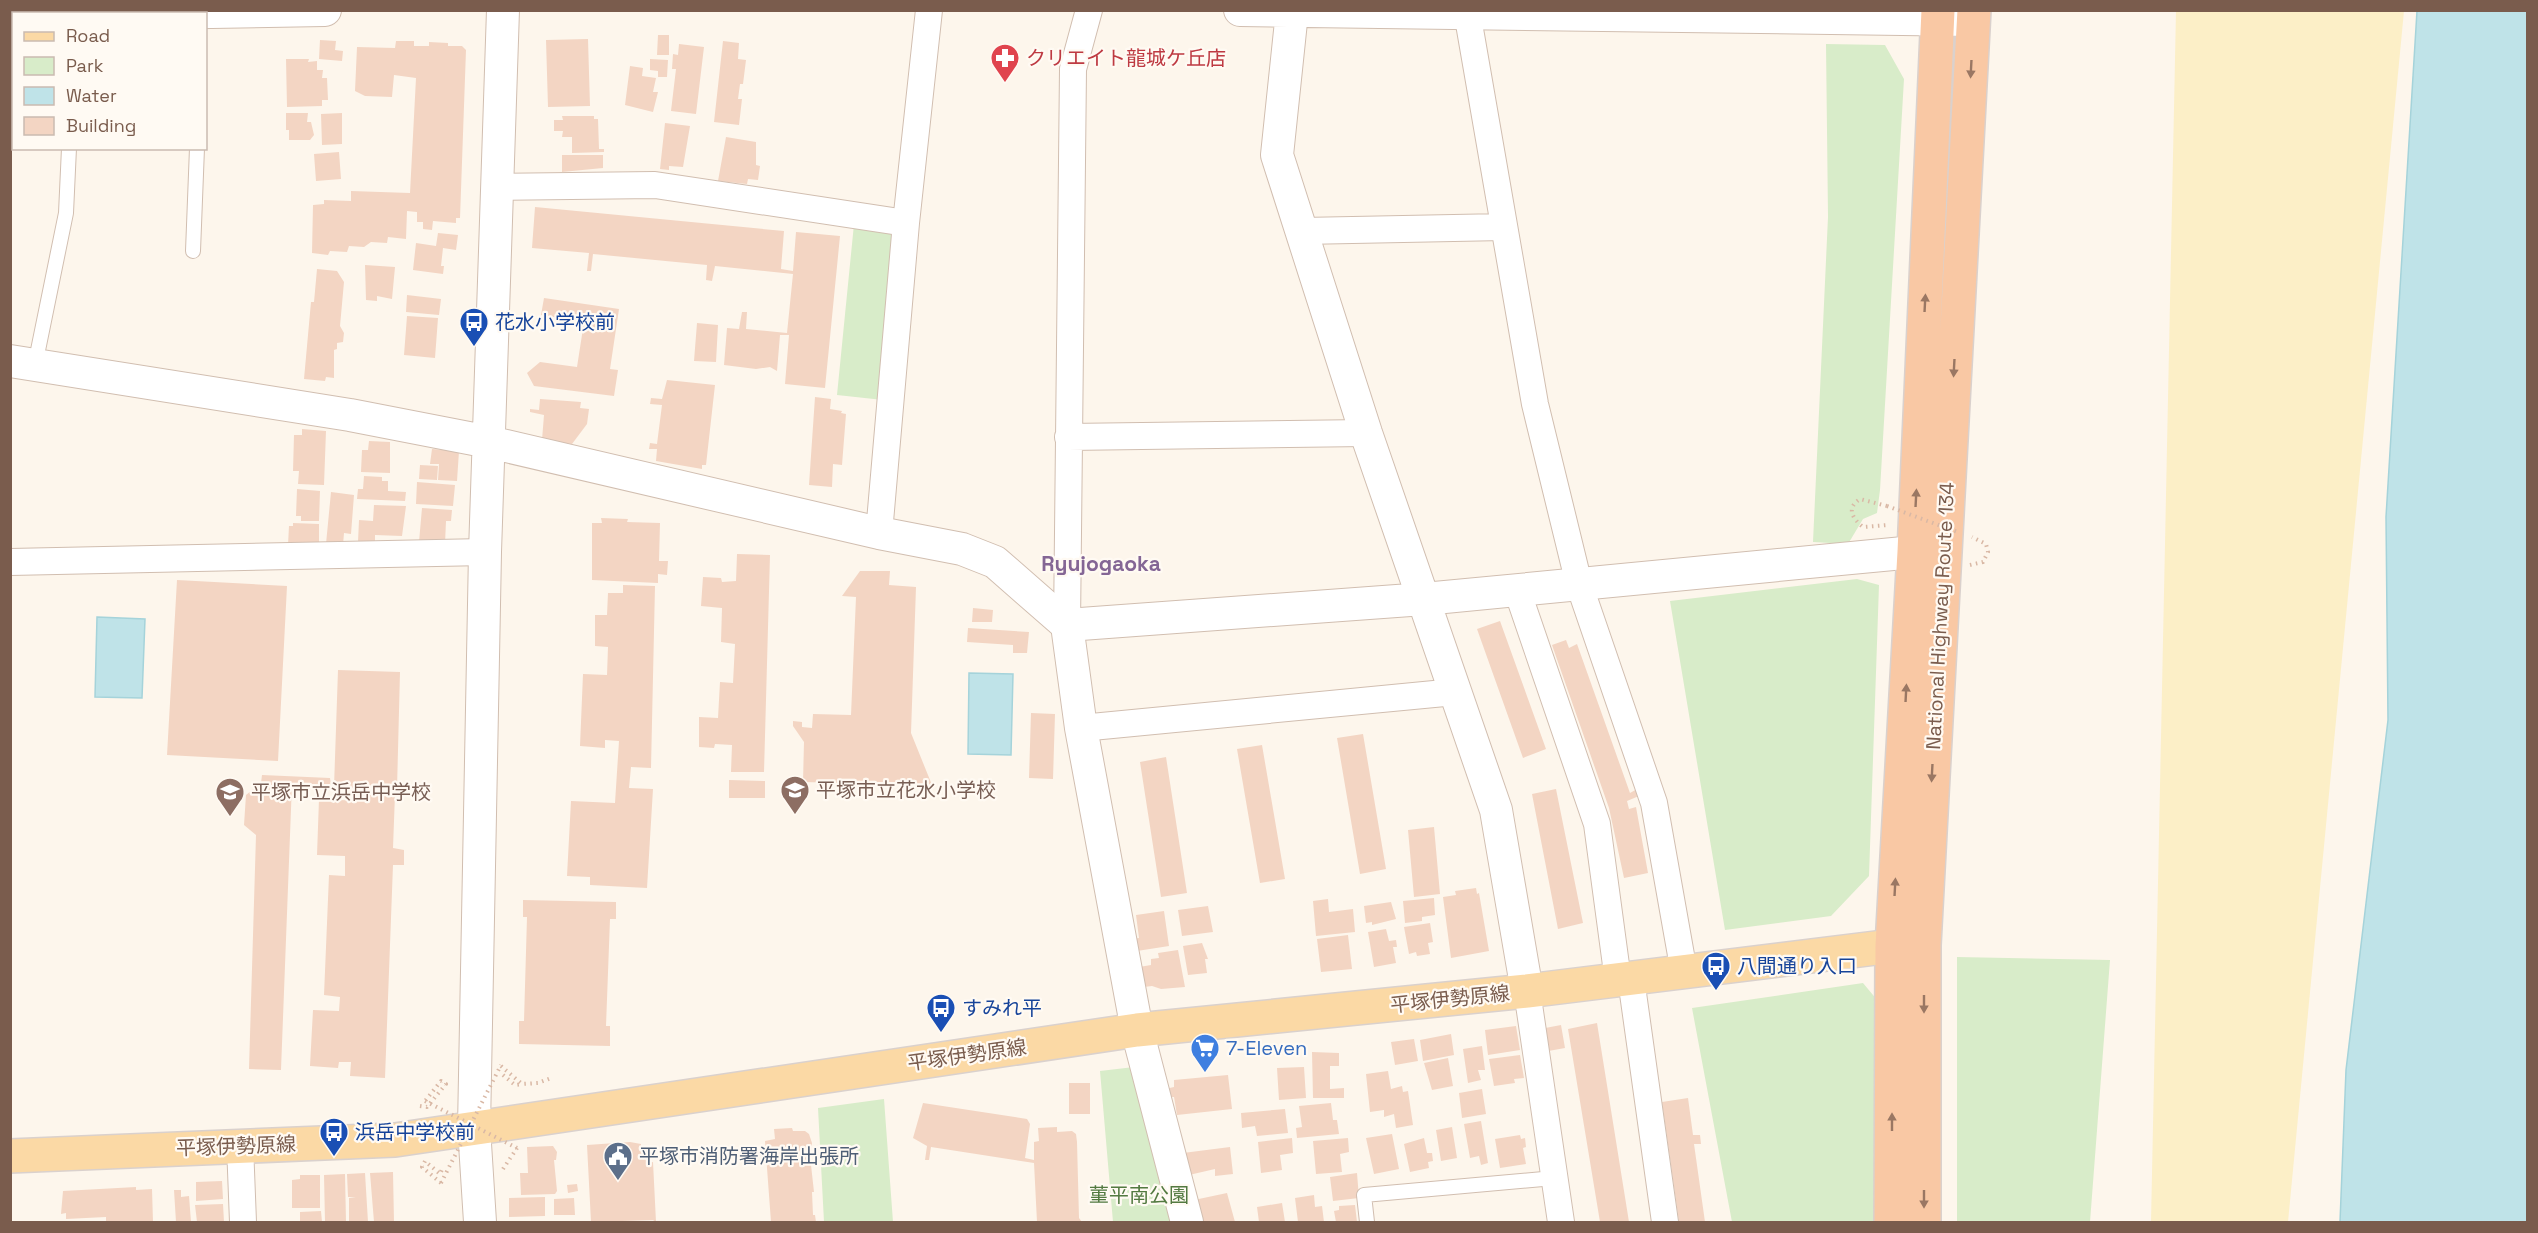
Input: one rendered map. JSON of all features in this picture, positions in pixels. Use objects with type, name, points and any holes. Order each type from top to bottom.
[{"type":"highway","name":"National Highway Route 134","points":[[1891,1222],[1892,946],[1914,552],[1938,15]]},
{"type":"highway","name":"National Highway Route 134","points":[[1924,1222],[1924,945],[1974,15]]},
{"type":"main road","name":"平塚伊勢原線","points":[[10,1156],[395,1140],[473,1126],[1137,1030],[1527,991],[1892,946],[1924,945]]},
{"type":"street","points":[[207,13],[325,10]]},
{"type":"street","points":[[480,1222],[473,1126],[485,552],[503,10]]},
{"type":"street","points":[[879,533],[906,223],[929,10]]},
{"type":"street","points":[[1089,10],[1073,69],[1067,625],[1081,728],[1137,1030],[1186,1222]]},
{"type":"street","points":[[1240,10],[1974,15]]},
{"type":"street","points":[[1292,12],[1277,154],[1366,433],[1496,810],[1527,991],[1561,1222]]},
{"type":"street","points":[[1467,12],[1535,404],[1579,584],[1654,803],[1684,972]]},
{"type":"street","points":[[497,187],[655,185],[906,223]]},
{"type":"street","points":[[1302,231],[1504,227]]},
{"type":"street","points":[[23,363],[350,415],[489,442],[879,533],[962,549],[995,562],[1067,625],[1424,599],[1914,552]]},
{"type":"street","points":[[1068,437],[1366,433]]},
{"type":"street","points":[[10,562],[485,552]]},
{"type":"street","points":[[1516,590],[1597,824],[1665,1222]]},
{"type":"street","points":[[1081,728],[1455,692]]},
{"type":"street","points":[[240,1145],[243,1222]]},
{"type":"lane","points":[[23,363],[66,213],[69,150]]},
{"type":"lane","points":[[193,250],[197,150]]},
{"type":"lane","points":[[1367,1222],[1364,1195],[1554,1178]]},
{"type":"path","points":[[1888,525],[1863,527],[1853,519],[1851,511],[1853,503],[1860,499],[1887,506],[1981,539],[1986,544],[1988,552],[1983,562],[1969,565]]},
{"type":"path","points":[[443,1167],[440,1174],[425,1161],[422,1167],[441,1183],[473,1126],[501,1065],[522,1084]]},
{"type":"path","points":[[503,1074],[515,1085],[538,1083],[551,1078]]},
{"type":"path","points":[[420,1106],[427,1107],[446,1084],[441,1081],[426,1101],[473,1126],[517,1148],[504,1169],[498,1168],[510,1148]]},
{"type":"green space","points":[[1826,44],[1885,45],[1904,79],[1880,490],[1877,513],[1863,519],[1848,544],[1813,542],[1828,217]]},
{"type":"green space","points":[[899,222],[883,400],[837,395],[854,224]]},
{"type":"green space","points":[[1857,579],[1879,585],[1869,876],[1831,916],[1725,930],[1670,601]]},
{"type":"green space","points":[[1957,957],[2110,960],[2090,1222],[1957,1222]]},
{"type":"green space","points":[[1863,983],[1883,1007],[1883,1222],[1732,1222],[1692,1008]]},
{"type":"green space","name":"菫平南公園","points":[[1134,1067],[1175,1222],[1113,1222],[1100,1071]]},
{"type":"green space","points":[[884,1099],[893,1222],[824,1222],[818,1108]]},
{"type":"sand","points":[[2176,11],[2404,11],[2288,1222],[2151,1222]]},
{"type":"water","points":[[2417,11],[2527,11],[2527,1222],[2340,1222],[2346,1070],[2388,720],[2386,517]]},
{"type":"water","points":[[97,617],[145,619],[142,698],[95,697]]},
{"type":"water","points":[[969,673],[1013,674],[1011,755],[968,754]]},
{"type":"building","points":[[658,35],[669,35],[669,55],[657,55]]},
{"type":"building","points":[[588,39],[590,106],[548,107],[546,40]]},
{"type":"building","points":[[320,40],[336,41],[335,50],[343,51],[342,61],[319,59]]},
{"type":"building","points":[[396,41],[414,41],[414,46],[429,46],[429,42],[448,43],[448,46],[462,46],[466,50],[460,218],[456,218],[456,223],[433,221],[432,230],[423,229],[423,222],[417,222],[417,212],[407,211],[406,239],[388,237],[387,243],[371,242],[364,247],[349,246],[347,252],[330,251],[328,255],[312,253],[313,205],[324,204],[324,200],[351,201],[351,191],[410,193],[416,78],[394,75],[392,97],[365,96],[355,91],[357,47],[395,48]]},
{"type":"building","points":[[723,41],[739,43],[738,59],[746,60],[743,84],[740,84],[738,99],[742,99],[739,125],[714,122]]},
{"type":"building","points":[[679,44],[704,47],[696,114],[671,111],[676,69],[672,69],[673,54],[678,55]]},
{"type":"building","points":[[286,59],[317,61],[317,70],[323,70],[322,78],[327,78],[328,100],[322,100],[322,106],[287,107]]},
{"type":"building","points":[[650,59],[668,60],[667,77],[658,77],[658,71],[650,70]]},
{"type":"building","points":[[630,66],[643,68],[642,76],[656,78],[653,92],[658,92],[653,112],[625,105]]},
{"type":"building","points":[[286,113],[308,113],[307,122],[311,122],[314,135],[310,140],[289,140],[289,130],[286,130]]},
{"type":"building","points":[[342,113],[342,144],[322,145],[321,114]]},
{"type":"building","points":[[562,116],[594,116],[594,119],[598,119],[599,149],[604,149],[604,152],[572,153],[572,137],[562,137],[563,131],[554,131],[554,120],[563,120]]},
{"type":"building","points":[[665,123],[690,126],[683,167],[669,166],[669,170],[660,169]]},
{"type":"building","points":[[726,137],[756,142],[756,165],[760,166],[758,180],[748,179],[747,184],[718,181]]},
{"type":"building","points":[[339,152],[341,179],[316,181],[314,154]]},
{"type":"building","points":[[562,155],[603,155],[603,168],[562,172]]},
{"type":"building","points":[[535,207],[784,231],[781,269],[793,271],[796,232],[840,236],[825,388],[785,384],[789,335],[780,335],[777,371],[770,367],[756,369],[724,365],[727,328],[739,329],[742,312],[747,312],[746,329],[787,333],[793,274],[715,266],[712,281],[706,280],[707,265],[593,254],[591,271],[587,271],[589,253],[532,248]]},
{"type":"building","points":[[438,233],[458,235],[456,250],[443,248],[441,266],[444,266],[443,274],[413,270],[416,243],[436,246]]},
{"type":"building","points":[[365,265],[395,267],[392,299],[377,296],[377,301],[366,300]]},
{"type":"building","points":[[317,269],[337,271],[344,282],[340,326],[344,333],[343,342],[337,343],[337,349],[334,350],[334,378],[326,377],[325,381],[304,379],[311,302],[314,302]]},
{"type":"building","points":[[407,295],[441,299],[439,315],[406,312]]},
{"type":"building","points":[[544,298],[619,309],[610,369],[618,370],[614,396],[534,386],[527,373],[540,362],[577,367],[584,322],[541,315]]},
{"type":"building","points":[[407,316],[438,318],[435,358],[404,355]]},
{"type":"building","points":[[697,323],[718,325],[716,362],[694,361]]},
{"type":"building","points":[[667,380],[715,385],[706,465],[702,465],[702,469],[656,461],[657,449],[649,449],[650,443],[657,444],[662,405],[650,404],[651,398],[662,399]]},
{"type":"building","points":[[815,397],[831,399],[830,409],[846,414],[842,465],[833,464],[832,487],[809,485]]},
{"type":"building","points":[[540,399],[581,402],[580,408],[589,409],[587,424],[572,444],[542,440],[544,415],[530,412],[530,409],[539,410]]},
{"type":"building","points":[[302,429],[326,431],[324,485],[298,484],[299,471],[293,471],[294,435],[302,435]]},
{"type":"building","points":[[369,441],[390,442],[390,473],[361,472],[362,450],[368,450]]},
{"type":"building","points":[[432,449],[459,451],[457,481],[438,480],[439,464],[430,464]]},
{"type":"building","points":[[420,465],[438,466],[437,480],[419,479]]},
{"type":"building","points":[[364,476],[382,477],[382,481],[388,481],[388,491],[406,492],[405,501],[357,499],[358,489],[363,489]]},
{"type":"building","points":[[417,482],[455,485],[453,506],[416,504]]},
{"type":"building","points":[[297,489],[320,491],[319,521],[301,521],[301,516],[296,516]]},
{"type":"building","points":[[331,492],[354,495],[351,534],[344,533],[343,545],[326,544]]},
{"type":"building","points":[[374,505],[406,506],[402,536],[375,535],[375,543],[358,542],[359,520],[373,521]]},
{"type":"building","points":[[422,508],[452,510],[451,521],[446,521],[445,544],[419,542]]},
{"type":"building","points":[[601,518],[660,523],[659,561],[668,561],[667,575],[658,574],[658,583],[592,580],[592,523],[602,523]]},
{"type":"building","points":[[293,523],[319,524],[319,548],[288,545],[289,526],[293,526]]},
{"type":"building","points":[[737,554],[770,555],[764,772],[731,772],[732,745],[715,744],[714,748],[699,747],[699,717],[718,718],[720,682],[733,683],[735,644],[721,642],[722,608],[701,606],[703,577],[721,578],[722,582],[736,581]]},
{"type":"building","points":[[860,571],[890,571],[889,585],[916,587],[911,733],[932,785],[803,782],[804,742],[793,726],[793,721],[802,722],[802,727],[812,728],[813,714],[851,715],[856,597],[842,596]]},
{"type":"building","points":[[177,580],[287,586],[278,761],[167,755]]},
{"type":"building","points":[[623,585],[655,586],[651,768],[631,767],[629,788],[653,789],[647,888],[590,885],[590,877],[567,876],[571,801],[615,803],[619,741],[605,740],[605,748],[580,746],[583,674],[607,675],[608,647],[595,646],[595,615],[607,615],[608,593],[623,593]]},
{"type":"building","points":[[973,608],[993,610],[992,622],[972,622]]},
{"type":"building","points":[[1500,621],[1546,749],[1523,758],[1477,629]]},
{"type":"building","points":[[968,628],[1029,632],[1027,653],[1013,653],[1013,645],[967,642]]},
{"type":"building","points":[[1566,640],[1569,648],[1577,644],[1630,793],[1637,789],[1639,796],[1627,801],[1629,809],[1636,807],[1648,873],[1624,878],[1609,808],[1552,645]]},
{"type":"building","points":[[338,670],[400,672],[397,789],[334,787]]},
{"type":"building","points":[[1031,713],[1055,714],[1053,779],[1029,778]]},
{"type":"building","points":[[1363,734],[1386,869],[1360,874],[1337,738]]},
{"type":"building","points":[[1262,745],[1285,879],[1260,883],[1237,749]]},
{"type":"building","points":[[1166,757],[1187,893],[1161,897],[1140,762]]},
{"type":"building","points":[[262,775],[330,778],[331,785],[292,783],[281,1070],[249,1069],[256,835],[244,825],[246,795],[261,783]]},
{"type":"building","points":[[729,780],[765,781],[765,798],[729,798]]},
{"type":"building","points":[[1556,789],[1583,923],[1558,929],[1532,794]]},
{"type":"building","points":[[361,793],[395,794],[393,848],[404,850],[404,865],[393,865],[385,1078],[350,1076],[351,1062],[339,1062],[338,1068],[310,1066],[313,1010],[339,1011],[340,997],[324,995],[329,875],[345,876],[345,856],[317,855],[319,799],[361,801]]},
{"type":"building","points":[[1434,827],[1440,894],[1414,897],[1408,830]]},
{"type":"building","points":[[1476,888],[1477,894],[1479,893],[1489,951],[1451,958],[1443,897],[1456,895],[1455,891]]},
{"type":"building","points":[[1434,898],[1435,915],[1422,917],[1422,921],[1405,923],[1403,901]]},
{"type":"building","points":[[1328,899],[1329,912],[1353,909],[1355,932],[1316,936],[1313,901]]},
{"type":"building","points":[[523,900],[616,902],[616,919],[610,919],[606,1026],[610,1026],[610,1046],[519,1044],[519,1021],[524,1021],[527,917],[523,917]]},
{"type":"building","points":[[1391,902],[1396,919],[1372,925],[1372,922],[1366,923],[1364,906]]},
{"type":"building","points":[[1208,906],[1213,932],[1182,936],[1178,910]]},
{"type":"building","points":[[1164,911],[1169,946],[1137,951],[1131,939],[1139,938],[1136,915]]},
{"type":"building","points":[[1430,923],[1433,942],[1428,943],[1430,954],[1417,956],[1416,952],[1409,954],[1404,927]]},
{"type":"building","points":[[1386,929],[1389,941],[1396,940],[1397,947],[1393,947],[1396,963],[1374,967],[1368,932]]},
{"type":"building","points":[[1348,935],[1352,969],[1321,972],[1317,939]]},
{"type":"building","points":[[1202,943],[1208,959],[1205,959],[1207,973],[1188,975],[1183,946]]},
{"type":"building","points":[[1178,950],[1185,987],[1136,988],[1133,968],[1151,965],[1151,959],[1159,958],[1158,953]]},
{"type":"building","points":[[1597,1023],[1629,1222],[1600,1222],[1568,1029]]},
{"type":"building","points":[[1561,1025],[1565,1048],[1543,1052],[1540,1029]]},
{"type":"building","points":[[1516,1026],[1520,1050],[1488,1055],[1485,1030]]},
{"type":"building","points":[[1451,1034],[1454,1055],[1423,1061],[1420,1040]]},
{"type":"building","points":[[1414,1039],[1418,1061],[1395,1065],[1391,1042]]},
{"type":"building","points":[[1482,1046],[1485,1070],[1478,1070],[1481,1080],[1468,1083],[1463,1049]]},
{"type":"building","points":[[1312,1052],[1339,1053],[1339,1066],[1330,1066],[1330,1089],[1344,1088],[1344,1098],[1313,1098]]},
{"type":"building","points":[[1520,1055],[1524,1078],[1514,1079],[1515,1083],[1494,1086],[1489,1059]]},
{"type":"building","points":[[1448,1058],[1453,1086],[1432,1090],[1424,1063]]},
{"type":"building","points":[[1304,1067],[1306,1098],[1279,1100],[1277,1068]]},
{"type":"building","points":[[1388,1071],[1391,1089],[1402,1086],[1403,1092],[1408,1091],[1413,1125],[1396,1128],[1394,1114],[1384,1117],[1384,1110],[1370,1112],[1366,1074]]},
{"type":"building","points":[[1228,1075],[1232,1109],[1177,1115],[1174,1097],[1167,1097],[1165,1089],[1174,1087],[1174,1080]]},
{"type":"building","points":[[1069,1083],[1090,1083],[1090,1114],[1069,1114]]},
{"type":"building","points":[[1482,1089],[1486,1114],[1462,1118],[1459,1093]]},
{"type":"building","points":[[1688,1098],[1693,1135],[1700,1135],[1701,1144],[1694,1144],[1705,1222],[1679,1222],[1662,1102]]},
{"type":"building","points":[[923,1103],[1027,1119],[1030,1124],[1025,1158],[1034,1160],[1034,1142],[1039,1141],[1038,1128],[1057,1127],[1057,1132],[1072,1131],[1076,1134],[1077,1142],[1079,1218],[1082,1222],[1037,1222],[1034,1163],[931,1147],[929,1160],[925,1160],[927,1146],[913,1138]]},
{"type":"building","points":[[1331,1103],[1333,1120],[1337,1120],[1339,1134],[1297,1138],[1296,1128],[1302,1127],[1299,1106]]},
{"type":"building","points":[[1285,1109],[1288,1133],[1257,1136],[1255,1126],[1242,1128],[1241,1113]]},
{"type":"building","points":[[1481,1121],[1488,1163],[1481,1165],[1479,1156],[1470,1158],[1464,1124]]},
{"type":"building","points":[[1452,1127],[1457,1158],[1441,1161],[1436,1130]]},
{"type":"building","points":[[792,1128],[793,1131],[805,1131],[809,1134],[812,1143],[812,1156],[810,1156],[814,1192],[812,1192],[813,1215],[815,1215],[816,1222],[771,1222],[765,1141],[775,1139],[774,1129]]},
{"type":"building","points":[[1392,1134],[1399,1169],[1374,1174],[1366,1138]]},
{"type":"building","points":[[1520,1135],[1521,1139],[1525,1138],[1526,1147],[1523,1148],[1526,1164],[1500,1168],[1495,1139]]},
{"type":"building","points":[[1292,1138],[1293,1153],[1280,1155],[1282,1170],[1261,1173],[1258,1142]]},
{"type":"building","points":[[1348,1138],[1349,1152],[1340,1154],[1342,1172],[1316,1174],[1313,1141]]},
{"type":"building","points":[[1424,1138],[1427,1153],[1432,1153],[1433,1161],[1428,1162],[1429,1168],[1410,1172],[1404,1144]]},
{"type":"building","points":[[630,1142],[641,1144],[641,1148],[646,1148],[647,1163],[653,1162],[656,1222],[653,1220],[591,1222],[587,1145]]},
{"type":"building","points":[[553,1146],[557,1152],[556,1160],[554,1160],[557,1191],[555,1194],[521,1195],[520,1173],[528,1173],[527,1147]]},
{"type":"building","points":[[1230,1147],[1233,1174],[1215,1176],[1215,1169],[1189,1175],[1183,1153]]},
{"type":"building","points":[[393,1172],[394,1222],[374,1222],[370,1173]]},
{"type":"building","points":[[365,1173],[368,1222],[349,1222],[349,1198],[356,1197],[348,1197],[347,1174]]},
{"type":"building","points":[[1357,1173],[1359,1198],[1333,1201],[1330,1177]]},
{"type":"building","points":[[345,1174],[346,1222],[325,1222],[324,1175]]},
{"type":"building","points":[[300,1175],[320,1175],[320,1208],[292,1208],[292,1180],[300,1179]]},
{"type":"building","points":[[222,1181],[223,1199],[196,1201],[196,1182]]},
{"type":"building","points":[[577,1184],[578,1191],[568,1193],[567,1185]]},
{"type":"building","points":[[136,1187],[136,1190],[152,1189],[153,1222],[106,1222],[106,1217],[66,1219],[66,1213],[61,1214],[63,1191]]},
{"type":"building","points":[[174,1190],[181,1190],[181,1197],[189,1196],[191,1222],[176,1222]]},
{"type":"building","points":[[1227,1193],[1235,1222],[1200,1222],[1194,1200]]},
{"type":"building","points":[[1314,1195],[1315,1207],[1322,1206],[1324,1222],[1298,1222],[1295,1198]]},
{"type":"building","points":[[545,1197],[545,1216],[509,1217],[509,1198]]},
{"type":"building","points":[[574,1198],[575,1215],[554,1215],[554,1199]]},
{"type":"building","points":[[1282,1203],[1285,1222],[1259,1222],[1257,1207]]},
{"type":"building","points":[[223,1204],[224,1222],[197,1222],[195,1205]]},
{"type":"building","points":[[1355,1205],[1357,1222],[1336,1222],[1334,1211],[1339,1210],[1339,1206]]},
{"type":"building","points":[[321,1211],[322,1222],[300,1222],[300,1212]]},
{"type":"place","name":"クリエイト龍城ケ丘店","points":[[1005,84]]},
{"type":"place","name":"花水小学校前","points":[[474,348]]},
{"type":"place","name":"平塚市立花水小学校","points":[[795,816]]},
{"type":"place","name":"平塚市立浜岳中学校","points":[[230,818]]},
{"type":"place","name":"八間通り入口","points":[[1716,992]]},
{"type":"place","name":"すみれ平","points":[[941,1034]]},
{"type":"place","name":"7-Eleven","points":[[1205,1074]]},
{"type":"place","name":"浜岳中学校前","points":[[334,1158]]},
{"type":"place","name":"平塚市消防署海岸出張所","points":[[618,1182]]},
{"type":"district","name":"Ryujogaoka","points":[[1101,564]]}]
